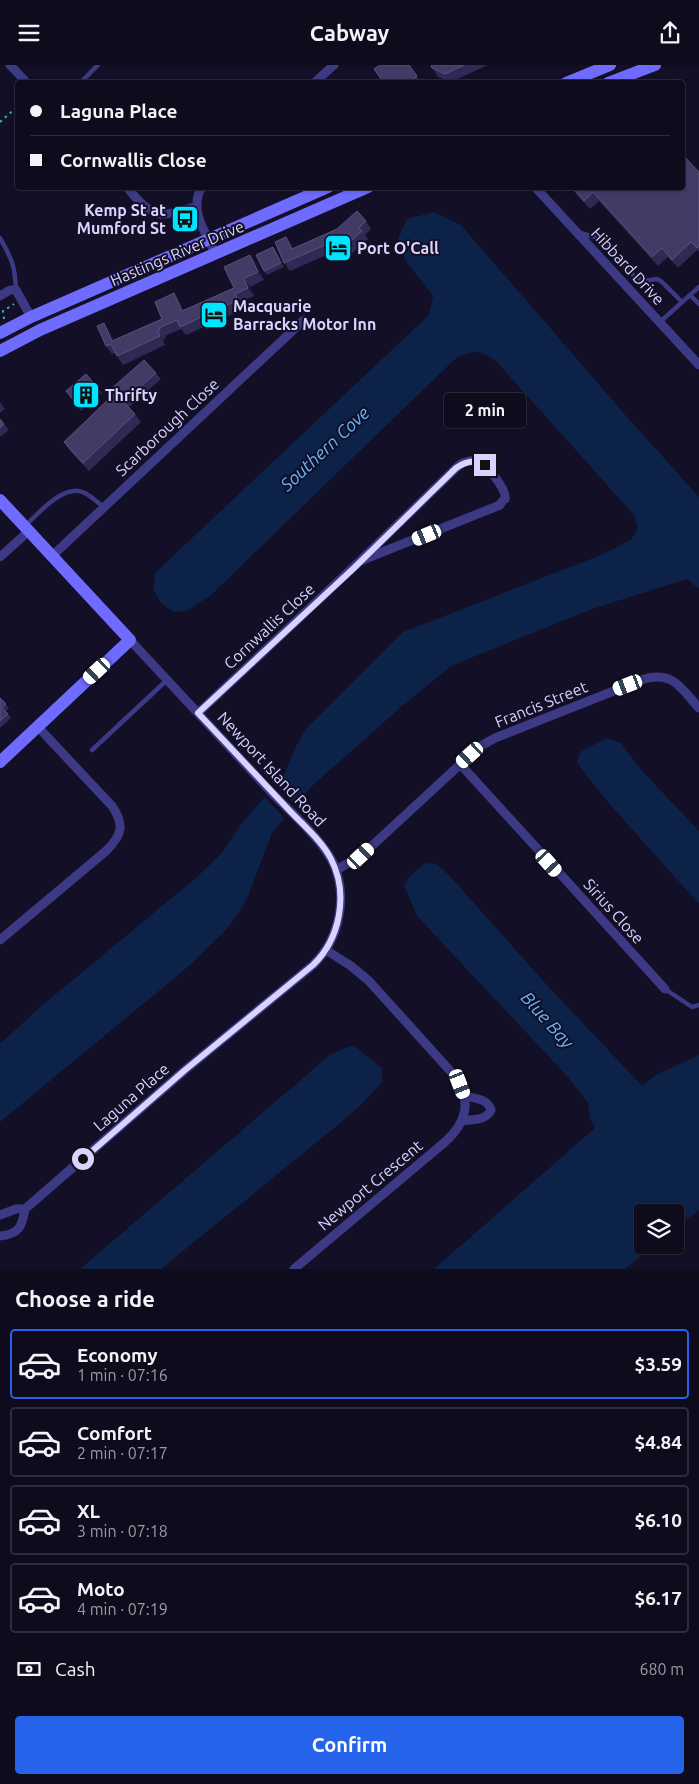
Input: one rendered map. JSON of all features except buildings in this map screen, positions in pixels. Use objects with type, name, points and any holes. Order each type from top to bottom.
[{"type":"main road","points":[[573,80],[610,65]]},
{"type":"main road","points":[[616,80],[655,65]]},
{"type":"main road","name":"Hastings River Drive","points":[[2,327],[30,317],[321,190]]},
{"type":"main road","name":"Hastings River Drive","points":[[0,351],[40,330],[361,190]]},
{"type":"main road","name":"Newport Island Road","points":[[0,500],[130,640]]},
{"type":"main road","points":[[0,762],[130,640]]},
{"type":"street","points":[[10,65],[24,80]]},
{"type":"street","points":[[317,80],[334,65]]},
{"type":"street","points":[[130,190],[139,201],[154,212],[162,214],[196,207]]},
{"type":"street","points":[[200,190],[196,199],[196,207],[216,254]]},
{"type":"street","name":"Hibbard Drive","points":[[538,190],[699,365]]},
{"type":"street","points":[[0,296],[10,290],[16,290],[30,317]]},
{"type":"street","name":"Scarborough Close","points":[[52,556],[304,320]]},
{"type":"street","name":"Cornwallis Close","points":[[198,713],[462,463],[478,461],[485,465],[505,493],[500,505],[360,561]]},
{"type":"street","points":[[0,557],[27,529]]},
{"type":"street","name":"Newport Island Road","points":[[130,640],[326,851],[336,870],[340,904],[333,937],[326,950]]},
{"type":"street","name":"Francis Street","points":[[336,870],[361,856],[479,747],[495,738],[644,679],[656,676],[668,677],[699,708]]},
{"type":"street","points":[[0,940],[106,851],[116,839],[120,826],[120,819],[112,806],[38,727]]},
{"type":"street","name":"Sirius Close","points":[[460,764],[665,989]]},
{"type":"street","points":[[326,950],[351,966],[369,981],[460,1084],[464,1095],[465,1108],[462,1121],[484,1118],[489,1115],[490,1105],[484,1101],[464,1095]]},
{"type":"street","name":"Laguna Place","points":[[0,1236],[16,1232],[21,1225],[25,1209],[185,1070],[313,965],[326,950]]},
{"type":"street","name":"Newport Crescent","points":[[294,1269],[445,1142],[455,1133],[462,1121]]},
{"type":"street","name":"Laguna Place","points":[[0,1215],[16,1209],[25,1209]]},
{"type":"lane","points":[[83,80],[98,65]]},
{"type":"lane","points":[[577,232],[599,238],[634,276],[644,281],[657,279],[682,302]]},
{"type":"lane","points":[[0,238],[16,270],[16,290]]},
{"type":"lane","points":[[660,322],[699,287]]},
{"type":"lane","points":[[690,295],[699,304]]},
{"type":"lane","points":[[27,529],[58,497],[68,491],[84,492],[104,507]]},
{"type":"lane","points":[[92,751],[167,680]]},
{"type":"lane","points":[[665,989],[692,1007],[699,1005]]},
{"type":"path","points":[[0,122],[15,109]]},
{"type":"path","points":[[2,327],[4,310],[16,303]]},
{"type":"path","points":[[0,319],[4,317]]},
{"type":"water","name":"Southern Cove","points":[[434,212],[461,225],[699,497],[699,589],[687,579],[595,608],[451,666],[400,708],[311,787],[272,833],[246,901],[227,929],[189,966],[0,1122],[0,1044],[38,1009],[197,877],[222,853],[242,823],[285,773],[296,746],[306,729],[403,632],[601,555],[631,540],[638,528],[634,515],[496,361],[485,354],[476,352],[455,359],[210,596],[186,611],[174,612],[162,604],[153,589],[156,572],[429,315],[433,296],[405,260],[398,238],[407,219]]},
{"type":"water","points":[[607,738],[621,743],[643,772],[699,831],[699,904],[607,801],[577,763],[580,752]]},
{"type":"water","name":"Blue Bay","points":[[425,863],[436,864],[449,875],[547,985],[642,1086],[656,1075],[699,1055],[699,1210],[684,1222],[684,1204],[634,1204],[634,1254],[644,1254],[625,1269],[434,1269],[595,1128],[590,1118],[588,1103],[568,1077],[417,916],[404,885],[410,876]]},
{"type":"water","points":[[353,1045],[382,1068],[382,1082],[362,1104],[333,1129],[161,1269],[80,1269],[331,1054]]},
{"type":"pier","points":[[274,782],[298,807],[286,820],[263,795]]},
{"type":"place","name":"Kemp St at Mumford St","points":[[185,219]]},
{"type":"place","name":"Port O'Call","points":[[338,248]]},
{"type":"place","name":"Macquarie Barracks Motor Inn","points":[[214,315]]},
{"type":"place","name":"Thrifty","points":[[86,395]]},
{"type":"route","points":[[83,1159],[185,1070],[313,965],[326,950],[333,937],[338,920],[340,904],[339,885],[336,870],[330,858],[321,845],[198,713],[354,568],[456,468],[462,463],[470,461],[478,461],[485,465]]}]
